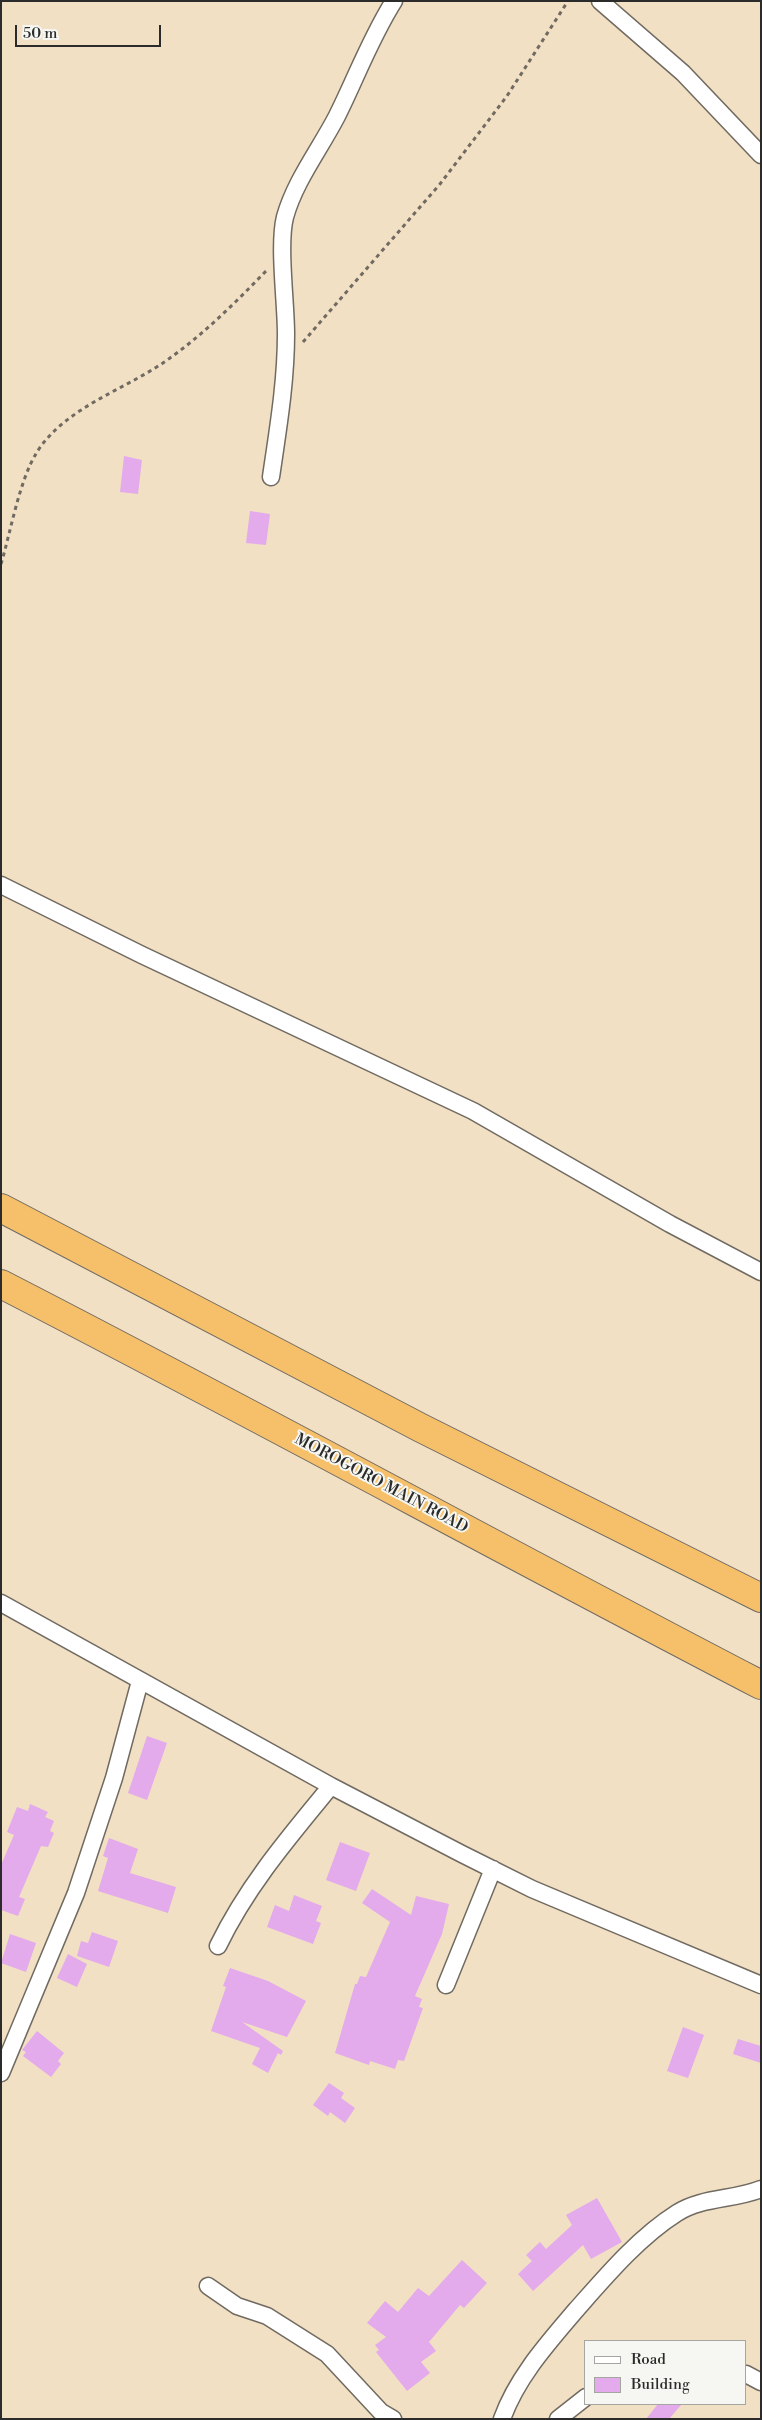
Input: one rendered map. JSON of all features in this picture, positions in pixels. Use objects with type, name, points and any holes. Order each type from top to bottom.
[{"type":"highway","points":[[1,1208],[421,1428],[761,1598]]},
{"type":"highway","name":"MOROGORO MAIN ROAD","points":[[1,1284],[194,1383],[608,1606],[761,1685]]},
{"type":"street","points":[[271,476],[286,361],[286,304],[283,254],[285,218],[295,190],[335,119],[381,21],[394,1]]},
{"type":"street","points":[[600,1],[683,73],[761,155]]},
{"type":"street","points":[[1,885],[142,955],[473,1111],[670,1224],[761,1272]]},
{"type":"street","points":[[1,1603],[330,1786],[493,1869],[532,1888],[761,1984]]},
{"type":"street","points":[[1,2073],[76,1893],[114,1778],[140,1681]]},
{"type":"street","points":[[218,1946],[234,1912],[249,1889],[330,1786]]},
{"type":"street","points":[[446,1985],[493,1869]]},
{"type":"street","points":[[502,2419],[523,2376],[540,2352],[619,2261],[678,2212],[708,2201],[761,2189]]},
{"type":"street","points":[[208,2286],[238,2306],[268,2316],[327,2354],[381,2412],[393,2419]]},
{"type":"street","points":[[747,2375],[761,2382]]},
{"type":"street","points":[[558,2419],[584,2399]]},
{"type":"path","points":[[286,361],[440,184],[506,96],[568,1]]},
{"type":"path","points":[[1,564],[28,471],[38,451],[52,435],[75,415],[170,359],[214,322],[283,254]]},
{"type":"building","points":[[124,456],[142,460],[138,494],[120,492]]},
{"type":"building","points":[[250,511],[270,514],[266,545],[246,543]]},
{"type":"building","points":[[147,1736],[167,1743],[147,1800],[128,1793]]},
{"type":"building","points":[[30,1804],[48,1812],[45,1817],[54,1821],[50,1831],[54,1833],[48,1847],[41,1846],[19,1897],[25,1899],[18,1916],[1,1910],[1,1865],[14,1835],[7,1832],[17,1807],[28,1811]]},
{"type":"building","points":[[109,1838],[138,1849],[130,1873],[176,1887],[168,1913],[98,1891],[108,1858],[103,1856]]},
{"type":"building","points":[[340,1842],[370,1853],[356,1891],[326,1880]]},
{"type":"building","points":[[372,1889],[411,1915],[416,1896],[449,1904],[442,1934],[415,1996],[422,1999],[419,2007],[423,2008],[404,2061],[398,2060],[395,2069],[370,2061],[369,2065],[335,2053],[355,1984],[357,1984],[360,1976],[366,1977],[390,1922],[362,1903]]},
{"type":"building","points":[[294,1895],[322,1906],[316,1921],[321,1923],[313,1944],[267,1927],[275,1905],[289,1911]]},
{"type":"building","points":[[92,1932],[118,1941],[109,1967],[77,1956],[81,1941],[88,1943]]},
{"type":"building","points":[[10,1934],[36,1943],[26,1972],[1,1963]]},
{"type":"building","points":[[68,1954],[87,1964],[77,1987],[57,1978]]},
{"type":"building","points":[[230,1968],[268,1981],[306,2001],[287,2037],[242,2022],[283,2051],[281,2055],[278,2053],[268,2073],[252,2064],[260,2048],[211,2031],[226,1987],[223,1986]]},
{"type":"building","points":[[683,2027],[704,2035],[688,2078],[667,2071]]},
{"type":"building","points":[[37,2031],[64,2053],[58,2061],[61,2064],[51,2077],[23,2056],[26,2052],[22,2050]]},
{"type":"building","points":[[738,2039],[761,2046],[761,2063],[733,2054]]},
{"type":"building","points":[[329,2083],[344,2093],[341,2098],[355,2108],[345,2123],[330,2112],[328,2116],[313,2105]]},
{"type":"building","points":[[597,2198],[622,2242],[591,2259],[583,2245],[533,2291],[518,2274],[532,2261],[526,2255],[540,2242],[546,2249],[572,2225],[566,2215]]},
{"type":"building","points":[[462,2260],[487,2283],[464,2308],[460,2305],[429,2342],[436,2351],[421,2362],[430,2373],[407,2391],[376,2352],[379,2350],[375,2345],[386,2337],[367,2323],[385,2301],[398,2312],[418,2288],[429,2296]]},
{"type":"building","points":[[657,2405],[681,2405],[669,2419],[646,2419]]}]
